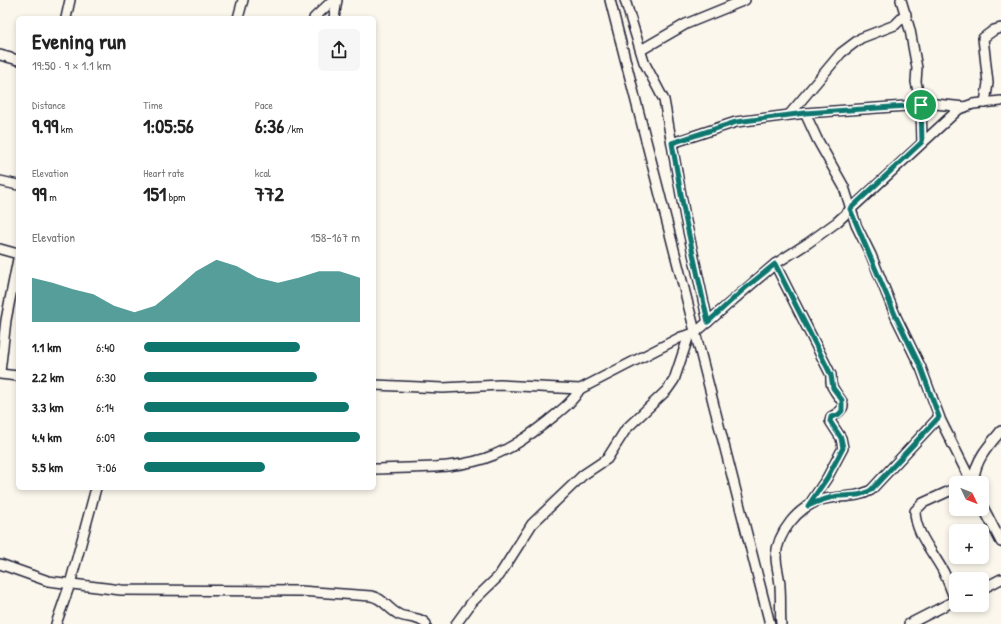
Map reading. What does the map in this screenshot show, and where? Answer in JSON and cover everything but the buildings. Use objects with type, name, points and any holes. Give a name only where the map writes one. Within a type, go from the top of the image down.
[{"type":"street","points":[[66,16],[70,0]]},
{"type":"street","points":[[239,16],[242,3],[252,0]]},
{"type":"street","points":[[316,16],[333,0]]},
{"type":"street","points":[[334,16],[337,0]]},
{"type":"street","points":[[610,0],[692,334],[770,624]]},
{"type":"street","points":[[625,0],[648,73],[664,100],[685,217],[708,322]]},
{"type":"street","points":[[641,50],[686,24],[726,4],[745,0]]},
{"type":"street","points":[[901,0],[906,14],[917,68],[916,82],[921,105],[922,142]]},
{"type":"street","points":[[789,115],[841,53],[861,38],[895,25],[906,14]]},
{"type":"street","points":[[985,103],[988,83],[983,38],[994,30],[1001,28]]},
{"type":"street","points":[[0,55],[16,59]]},
{"type":"street","points":[[672,143],[736,122],[789,115],[921,105],[965,107],[1001,101]]},
{"type":"street","points":[[376,469],[468,463],[494,456],[517,444],[570,403],[580,389],[627,364],[692,334],[708,322],[744,289],[775,264],[837,222],[948,118],[965,107]]},
{"type":"street","points":[[805,113],[817,139],[844,187],[856,225],[871,255],[896,317],[921,368],[939,417],[967,476]]},
{"type":"street","points":[[0,182],[16,185]]},
{"type":"street","points":[[837,222],[848,222],[856,225]]},
{"type":"street","points":[[0,249],[16,253]]},
{"type":"street","points":[[775,264],[831,375],[833,388],[840,397],[842,411],[838,415],[831,417],[830,421],[841,438],[843,448],[827,478],[808,506],[782,532],[777,550],[781,624]]},
{"type":"street","points":[[16,269],[6,320],[0,373],[16,376]]},
{"type":"street","points":[[456,624],[472,602],[499,576],[532,524],[583,476],[607,459],[626,429],[660,399],[674,380],[692,334]]},
{"type":"street","points":[[376,385],[443,388],[500,385],[580,389]]},
{"type":"street","points":[[808,506],[820,500],[837,497],[861,496],[871,490],[939,417]]},
{"type":"street","points":[[974,476],[975,468],[983,452],[1001,431]]},
{"type":"street","points":[[56,624],[70,584],[95,490]]},
{"type":"street","points":[[949,491],[923,503],[915,511],[915,520],[921,535],[944,573],[949,584]]},
{"type":"street","points":[[988,516],[1001,542]]},
{"type":"street","points":[[0,564],[48,581],[120,590],[300,591],[371,596],[378,597],[398,614],[423,620],[426,624]]},
{"type":"street","points":[[989,585],[1001,579]]},
{"type":"street","points":[[909,624],[949,604]]},
{"type":"route","points":[[921,105],[922,142],[850,209],[871,255],[896,317],[921,368],[939,417],[871,490],[861,496],[837,497],[820,500],[808,506],[827,478],[843,448],[841,438],[830,421],[831,417],[838,415],[842,411],[842,400],[833,388],[831,383],[831,375],[775,264],[744,289],[708,322],[685,217],[680,181],[672,143],[736,122],[805,113],[921,105]]}]
